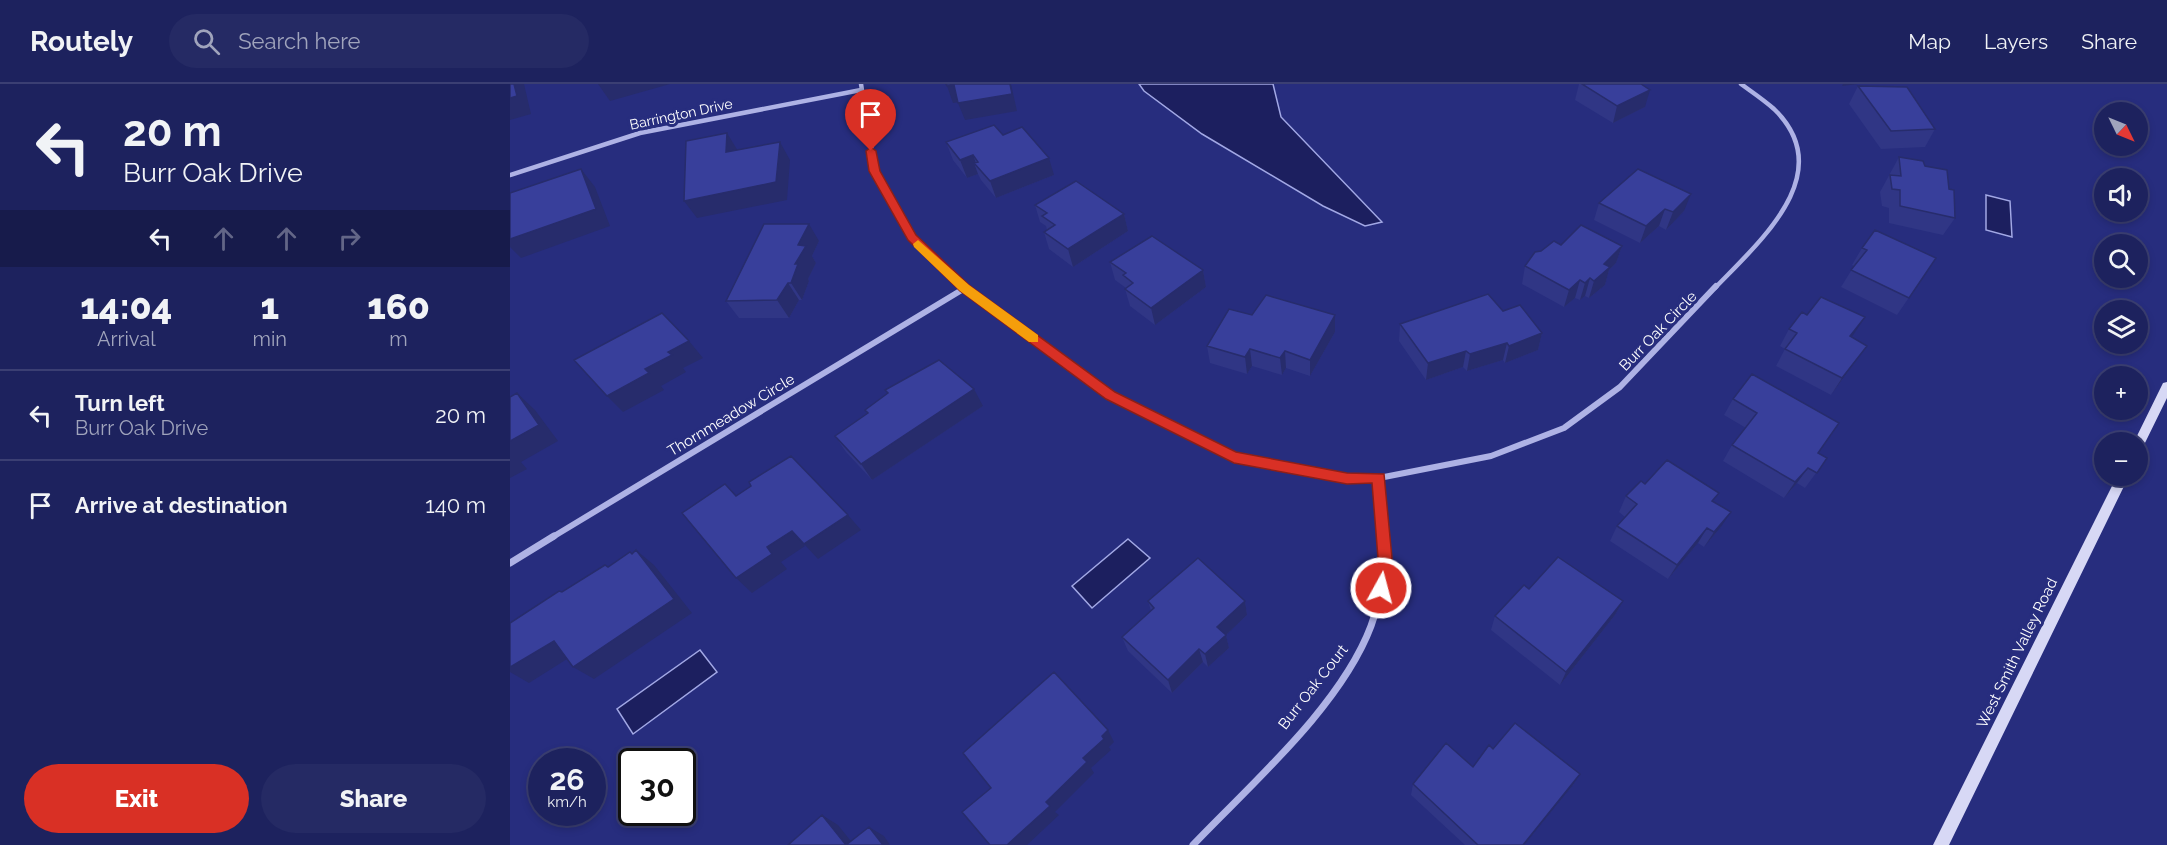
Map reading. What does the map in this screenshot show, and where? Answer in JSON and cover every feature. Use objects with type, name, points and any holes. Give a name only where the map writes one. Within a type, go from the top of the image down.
[{"type":"main road","points":[[2145,432],[2167,386]]},
{"type":"main road","name":"West Smith Valley Road","points":[[1941,845],[2118,486]]},
{"type":"street","name":"Burr Oak Circle","points":[[861,87],[874,171],[912,238],[964,288],[1111,395],[1234,457],[1347,478],[1379,478],[1491,456],[1564,428],[1620,387],[1714,291],[1780,216],[1793,194],[1799,177],[1796,141],[1786,124],[1775,111],[1741,84]]},
{"type":"street","name":"Barrington Drive","points":[[510,175],[640,133],[861,87]]},
{"type":"street","name":"Thornmeadow Circle","points":[[510,563],[964,288]]},
{"type":"street","name":"Burr Oak Court","points":[[1193,845],[1303,726],[1343,675],[1362,646],[1381,588],[1385,558],[1379,478]]},
{"type":"shaded area","points":[[1139,84],[1273,84],[1281,117],[1382,222],[1365,226],[1323,206],[1202,134],[1144,91]]},
{"type":"shaded area","points":[[1986,195],[2010,201],[2012,237],[1986,230]]},
{"type":"shaded area","points":[[1128,539],[1150,558],[1092,608],[1072,586]]},
{"type":"shaded area","points":[[700,650],[717,672],[633,734],[617,709]]},
{"type":"building","points":[[510,84],[514,84],[517,96],[510,98]]},
{"type":"building","points":[[946,84],[1010,84],[1012,94],[958,103],[954,85],[947,86]]},
{"type":"building","points":[[1582,84],[1641,84],[1650,90],[1617,106]]},
{"type":"building","points":[[1858,86],[1907,87],[1935,129],[1891,131]]},
{"type":"building","points":[[994,125],[1003,135],[1022,127],[1049,158],[990,181],[974,163],[978,162],[973,155],[960,160],[946,142]]},
{"type":"building","points":[[727,133],[726,152],[780,142],[776,182],[684,201],[686,141]]},
{"type":"building","points":[[1899,157],[1923,161],[1925,166],[1947,170],[1949,189],[1954,190],[1955,218],[1900,206],[1900,190],[1892,189],[1890,175],[1901,176]]},
{"type":"building","points":[[581,169],[596,209],[510,239],[510,193]]},
{"type":"building","points":[[1638,169],[1691,194],[1673,212],[1665,209],[1646,226],[1599,203]]},
{"type":"building","points":[[1076,181],[1124,214],[1068,249],[1044,232],[1055,225],[1042,216],[1047,213],[1035,205]]},
{"type":"building","points":[[764,224],[809,224],[798,245],[806,246],[795,264],[798,264],[791,283],[788,283],[777,300],[726,301]]},
{"type":"building","points":[[1581,225],[1622,246],[1604,264],[1610,267],[1594,281],[1590,278],[1585,283],[1580,280],[1569,290],[1525,266],[1535,252],[1541,251],[1554,241],[1561,245]]},
{"type":"building","points":[[1875,230],[1936,258],[1909,298],[1851,270],[1867,250],[1862,248]]},
{"type":"building","points":[[1152,236],[1203,270],[1151,308],[1125,289],[1133,283],[1123,275],[1126,273],[1110,262]]},
{"type":"building","points":[[1488,294],[1503,311],[1520,305],[1542,333],[1509,346],[1507,343],[1470,354],[1466,351],[1428,363],[1400,324]]},
{"type":"building","points":[[1266,295],[1335,315],[1310,360],[1285,351],[1280,358],[1250,349],[1245,357],[1207,346],[1229,309],[1252,315]]},
{"type":"building","points":[[1821,297],[1865,317],[1850,336],[1867,346],[1842,378],[1785,349],[1797,333],[1789,329],[1802,312],[1807,315]]},
{"type":"building","points":[[662,313],[689,341],[668,352],[672,355],[645,369],[649,373],[607,396],[574,360]]},
{"type":"building","points":[[939,360],[974,389],[861,464],[835,436],[868,413],[865,410],[888,393],[885,390]]},
{"type":"building","points":[[1752,374],[1839,423],[1818,453],[1827,458],[1817,473],[1808,468],[1795,482],[1732,445],[1757,413],[1733,399]]},
{"type":"building","points":[[517,393],[539,425],[510,441],[510,397]]},
{"type":"building","points":[[791,456],[848,515],[804,544],[792,531],[767,547],[772,554],[736,578],[682,513],[725,484],[736,496],[751,486],[749,482]]},
{"type":"building","points":[[1667,460],[1719,493],[1712,501],[1731,512],[1714,532],[1707,528],[1677,565],[1617,526],[1637,504],[1626,496],[1641,481],[1645,484]]},
{"type":"building","points":[[636,550],[674,599],[573,667],[554,641],[510,667],[510,623],[559,591],[562,592],[605,565],[608,567]]},
{"type":"building","points":[[1558,557],[1623,601],[1566,672],[1495,616],[1524,585],[1529,589]]},
{"type":"building","points":[[1198,558],[1245,601],[1217,627],[1226,635],[1205,654],[1199,649],[1168,680],[1122,637],[1154,608],[1148,601]]},
{"type":"building","points":[[1054,672],[1108,730],[1102,736],[1104,739],[1083,758],[1087,762],[1046,802],[1050,806],[1007,845],[990,845],[962,812],[991,788],[963,753]]},
{"type":"building","points":[[1515,723],[1580,774],[1523,845],[1478,845],[1413,784],[1446,743],[1473,767],[1489,745],[1493,749]]},
{"type":"building","points":[[822,815],[846,845],[788,845]]},
{"type":"building","points":[[869,827],[883,845],[846,845]]},
{"type":"slow traffic","points":[[918,244],[964,288],[1034,338]]},
{"type":"route","points":[[871,151],[874,171],[912,238],[964,288],[1111,395],[1234,457],[1347,478],[1379,478],[1385,558],[1381,588]]}]
